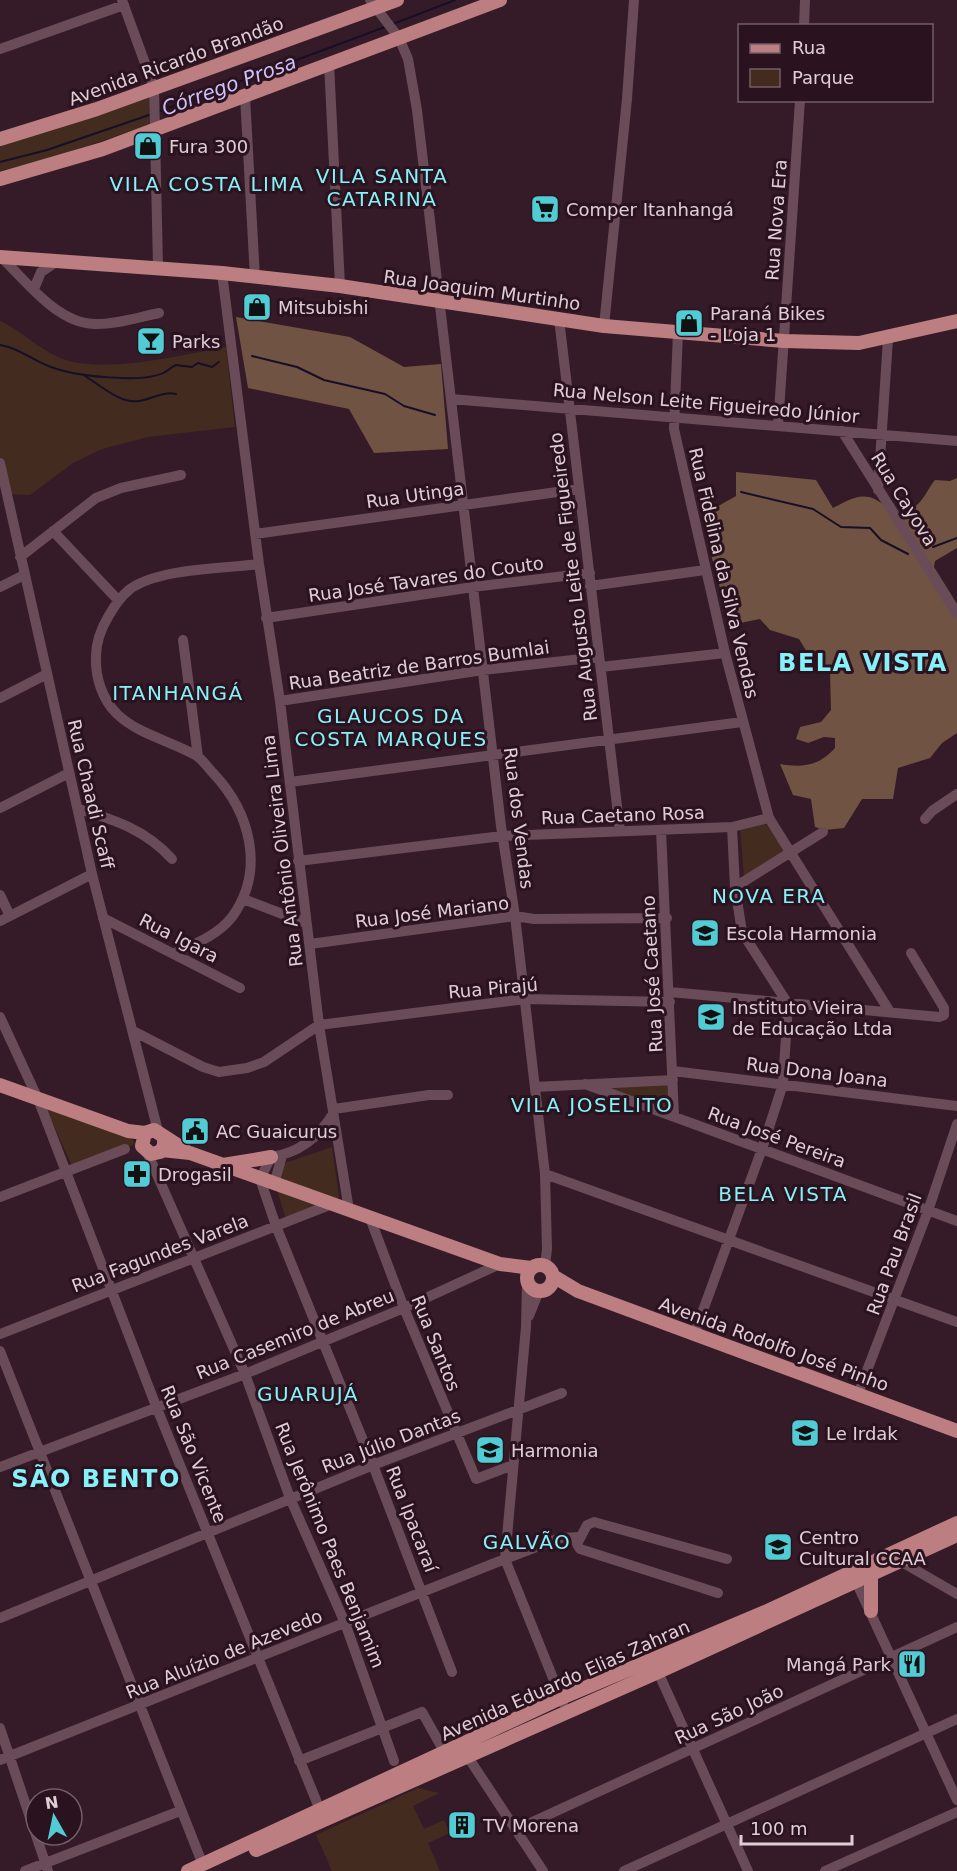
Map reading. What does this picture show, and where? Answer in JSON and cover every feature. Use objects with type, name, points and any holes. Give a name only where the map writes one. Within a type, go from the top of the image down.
[{"type":"main road","name":"Avenida Ricardo Brandão","points":[[0,139],[154,91],[397,0]]},
{"type":"main road","points":[[0,179],[103,149],[155,120],[245,96],[396,35],[500,0]]},
{"type":"main road","name":"Rua Joaquim Murtinho","points":[[0,257],[222,273],[340,286],[604,326],[784,341],[838,344],[888,339],[957,321]]},
{"type":"main road","points":[[0,1085],[128,1131],[154,1143],[190,1153],[502,1265]]},
{"type":"main road","points":[[222,1165],[277,1157]]},
{"type":"main road","name":"Avenida Rodolfo José Pinho","points":[[502,1265],[957,1431]]},
{"type":"main road","name":"Avenida Eduardo Elias Zahran","points":[[564,1705],[658,1672],[854,1577],[957,1523]]},
{"type":"main road","name":"Avenida Eduardo Elias Zahran","points":[[322,1815],[432,1770],[464,1751],[765,1612],[854,1577],[871,1575],[957,1535]]},
{"type":"main road","points":[[871,1575],[871,1611]]},
{"type":"main road","name":"Avenida Eduardo Elias Zahran","points":[[188,1871],[206,1868],[322,1815],[445,1753],[464,1751]]},
{"type":"main road","points":[[432,1770],[445,1753]]},
{"type":"street","points":[[604,326],[627,99],[634,0]]},
{"type":"street","points":[[804,24],[805,0]]},
{"type":"street","points":[[0,49],[123,3],[154,91],[158,267]]},
{"type":"street","name":"Rua dos Vendas","points":[[374,7],[396,35],[412,70],[495,755],[502,836],[515,916],[545,1174],[547,1249],[538,1279]]},
{"type":"street","points":[[329,63],[340,286]]},
{"type":"street","points":[[245,96],[255,278]]},
{"type":"street","name":"Rua Nova Era","points":[[784,341],[800,102]]},
{"type":"street","points":[[0,257],[59,311],[83,323],[96,325],[159,313]]},
{"type":"street","points":[[34,290],[41,272],[56,262]]},
{"type":"street","name":"Rua Antônio Oliveira Lima","points":[[222,273],[266,618],[280,701],[319,1025],[349,1210]]},
{"type":"street","name":"Rua Augusto Leite de Figueiredo","points":[[559,319],[620,831]]},
{"type":"street","name":"Rua Fidelina da Silva Vendas","points":[[678,332],[673,417],[705,570],[768,818],[890,1012]]},
{"type":"street","points":[[878,490],[888,339]]},
{"type":"street","points":[[778,426],[784,341]]},
{"type":"street","name":"Rua Nelson Leite Figueiredo Júnior","points":[[451,399],[957,441]]},
{"type":"street","name":"Rua Cayova","points":[[842,431],[957,614]]},
{"type":"street","name":"Rua Chaadi Scaff","points":[[0,463],[3,495],[20,557],[92,873],[133,1031],[154,1143]]},
{"type":"street","points":[[20,557],[96,498],[121,488],[181,475]]},
{"type":"street","name":"Rua Utinga","points":[[255,534],[579,489]]},
{"type":"street","points":[[53,531],[118,600]]},
{"type":"street","points":[[175,953],[219,930],[231,918],[243,898],[249,882],[251,859],[243,814],[224,784],[198,757],[147,733],[120,716],[108,704],[100,685],[96,664],[96,644],[118,600],[131,589],[158,578],[259,564]]},
{"type":"street","points":[[590,586],[705,570]]},
{"type":"street","name":"Rua José Tavares do Couto","points":[[266,618],[473,586],[590,573]]},
{"type":"street","points":[[0,587],[24,574]]},
{"type":"street","points":[[183,640],[198,757]]},
{"type":"street","name":"Rua Beatriz de Barros Bumlai","points":[[280,701],[483,670],[725,653]]},
{"type":"street","points":[[0,698],[47,674]]},
{"type":"street","points":[[290,782],[742,722]]},
{"type":"street","points":[[0,808],[69,773]]},
{"type":"street","points":[[924,819],[957,794]]},
{"type":"street","points":[[79,809],[117,820],[146,834],[172,859]]},
{"type":"street","name":"Rua Caetano Rosa","points":[[298,861],[502,836],[732,827],[768,818]]},
{"type":"street","points":[[694,1335],[762,1149],[783,1084],[788,1004],[742,932],[735,887],[732,827]]},
{"type":"street","name":"Rua José Caetano","points":[[661,830],[667,918],[674,1116]]},
{"type":"street","points":[[735,887],[823,832]]},
{"type":"street","points":[[0,895],[5,918],[92,873]]},
{"type":"street","points":[[243,898],[306,922]]},
{"type":"street","name":"Rua José Mariano","points":[[310,944],[515,916],[534,919],[667,918]]},
{"type":"street","name":"Rua Igara","points":[[103,918],[240,988]]},
{"type":"street","name":"Rua Pirajú","points":[[319,1025],[525,999],[670,997],[939,1017],[945,1012],[911,953]]},
{"type":"street","name":"Rua São Vicente","points":[[0,1017],[38,1099],[64,1172],[156,1406],[322,1815]]},
{"type":"street","points":[[133,1031],[203,1067],[219,1072],[247,1068],[264,1062],[319,1025]]},
{"type":"street","name":"Rua Dona Joana","points":[[535,1087],[673,1075],[783,1084],[957,1106]]},
{"type":"street","name":"Rua José Pereira","points":[[585,1084],[957,1221]]},
{"type":"street","points":[[315,1140],[334,1111],[429,1095],[448,1095]]},
{"type":"street","name":"Rua Pau Brasil","points":[[858,1394],[928,1211],[957,1124]]},
{"type":"street","points":[[260,1179],[277,1157],[315,1140],[330,1142],[341,1156]]},
{"type":"street","name":"Rua Jerônimo Paes Benjamim","points":[[154,1143],[160,1178],[245,1374],[290,1498],[345,1623],[394,1761]]},
{"type":"street","points":[[0,1197],[125,1149]]},
{"type":"street","points":[[274,1184],[277,1157]]},
{"type":"street","points":[[545,1174],[957,1322]]},
{"type":"street","name":"Rua Ipacaraí","points":[[260,1179],[276,1226],[373,1465],[452,1672]]},
{"type":"street","name":"Rua Fagundes Varela","points":[[0,1334],[332,1204]]},
{"type":"street","name":"Rua Santos","points":[[370,1218],[404,1308],[476,1479],[513,1465]]},
{"type":"street","name":"Rua Casemiro de Abreu","points":[[0,1467],[245,1374],[502,1265]]},
{"type":"street","points":[[526,1327],[538,1279]]},
{"type":"street","points":[[538,1279],[526,1327],[505,1559],[564,1705]]},
{"type":"street","points":[[0,1351],[180,1811],[206,1868]]},
{"type":"street","name":"Rua Júlio Dantas","points":[[0,1618],[290,1498],[562,1393]]},
{"type":"street","points":[[718,1593],[580,1549],[577,1544],[586,1524],[594,1522],[727,1559]]},
{"type":"street","name":"Rua Aluízio de Azevedo","points":[[0,1760],[6,1751],[140,1705],[505,1559],[560,1538],[581,1537]]},
{"type":"street","points":[[900,1561],[957,1594]]},
{"type":"street","points":[[854,1577],[893,1657],[957,1800]]},
{"type":"street","name":"Rua São João","points":[[515,1830],[957,1627]]},
{"type":"street","points":[[658,1672],[748,1871]]},
{"type":"street","points":[[299,1761],[422,1712],[445,1753]]},
{"type":"street","points":[[624,1871],[957,1719]]},
{"type":"street","points":[[0,1728],[47,1867]]},
{"type":"street","points":[[464,1751],[543,1871]]},
{"type":"street","points":[[25,1871],[47,1867],[180,1811]]},
{"type":"street","points":[[825,1871],[957,1812]]},
{"type":"green space","points":[[149,95],[149,125],[51,158],[0,171],[0,144]]},
{"type":"green space","points":[[0,321],[58,357],[96,365],[164,359],[226,347],[235,427],[148,437],[102,449],[73,463],[30,495],[7,494],[0,463]]},
{"type":"green space","points":[[766,824],[785,851],[744,877],[740,828]]},
{"type":"green space","points":[[672,1083],[671,1110],[597,1086]]},
{"type":"green space","points":[[45,1106],[127,1133],[136,1144],[72,1166]]},
{"type":"green space","points":[[332,1147],[339,1197],[326,1205],[286,1220],[276,1186],[279,1165]]},
{"type":"green space","points":[[418,1788],[439,1793],[413,1806],[424,1829],[444,1820],[450,1833],[428,1843],[440,1871],[332,1871],[316,1835]]},
{"type":"shaded area","points":[[236,317],[350,337],[404,367],[441,364],[448,449],[374,453],[349,409],[248,388]]},
{"type":"shaded area","points":[[736,472],[816,480],[833,508],[864,496],[876,500],[897,513],[910,510],[919,503],[935,480],[950,481],[957,478],[957,548],[935,561],[934,567],[957,604],[957,733],[942,743],[930,758],[898,768],[893,799],[862,799],[844,828],[825,830],[815,827],[811,799],[793,795],[780,764],[796,766],[810,764],[823,759],[835,748],[835,738],[824,737],[808,743],[796,739],[800,727],[821,722],[831,710],[830,673],[810,657],[799,639],[770,630],[760,619],[730,625],[709,547],[704,514],[736,496]]},
{"type":"waterway","name":"Córrego Prosa","points":[[393,24],[455,0]]},
{"type":"waterway","name":"Córrego Prosa","points":[[157,112],[385,27]]},
{"type":"waterway","name":"Córrego Prosa","points":[[0,162],[47,150],[152,114]]},
{"type":"waterway","points":[[0,345],[14,349],[44,364],[92,376],[142,378],[155,376],[176,365],[192,367],[198,363],[212,367],[219,362]]},
{"type":"waterway","points":[[252,356],[297,367],[324,380],[385,394],[404,406],[435,415]]},
{"type":"waterway","points":[[85,376],[125,400],[139,401],[176,394]]},
{"type":"waterway","points":[[741,492],[813,509],[841,527],[870,528],[881,540],[908,554]]},
{"type":"waterway","points":[[933,547],[957,538]]},
{"type":"place","name":"Fura 300","points":[[148,146]]},
{"type":"place","name":"Comper Itanhangá","points":[[545,209]]},
{"type":"place","name":"Mitsubishi","points":[[257,307]]},
{"type":"place","name":"Paraná Bikes - Loja 1","points":[[689,323]]},
{"type":"place","name":"Parks","points":[[151,341]]},
{"type":"place","name":"Escola Harmonia","points":[[705,933]]},
{"type":"place","name":"Instituto Vieira de Educação Ltda","points":[[711,1017]]},
{"type":"place","name":"AC Guaicurus","points":[[195,1131]]},
{"type":"place","name":"Drogasil","points":[[137,1174]]},
{"type":"place","name":"Le Irdak","points":[[805,1433]]},
{"type":"place","name":"Harmonia","points":[[490,1450]]},
{"type":"place","name":"Centro Cultural CCAA","points":[[778,1547]]},
{"type":"place","name":"Mangá Park","points":[[912,1664]]},
{"type":"place","name":"TV Morena","points":[[462,1825]]},
{"type":"district","name":"VILA COSTA LIMA","points":[[207,184]]},
{"type":"district","name":"VILA SANTA CATARINA","points":[[382,188]]},
{"type":"district","name":"BELA VISTA","points":[[863,663]]},
{"type":"district","name":"ITANHANGÁ","points":[[178,693]]},
{"type":"district","name":"GLAUCOS DA COSTA MARQUES","points":[[391,728]]},
{"type":"district","name":"NOVA ERA","points":[[769,896]]},
{"type":"district","name":"VILA JOSELITO","points":[[592,1105]]},
{"type":"district","name":"BELA VISTA","points":[[783,1194]]},
{"type":"district","name":"GUARUJÁ","points":[[308,1394]]},
{"type":"district","name":"SÃO BENTO","points":[[96,1479]]},
{"type":"district","name":"GALVÃO","points":[[527,1542]]}]
